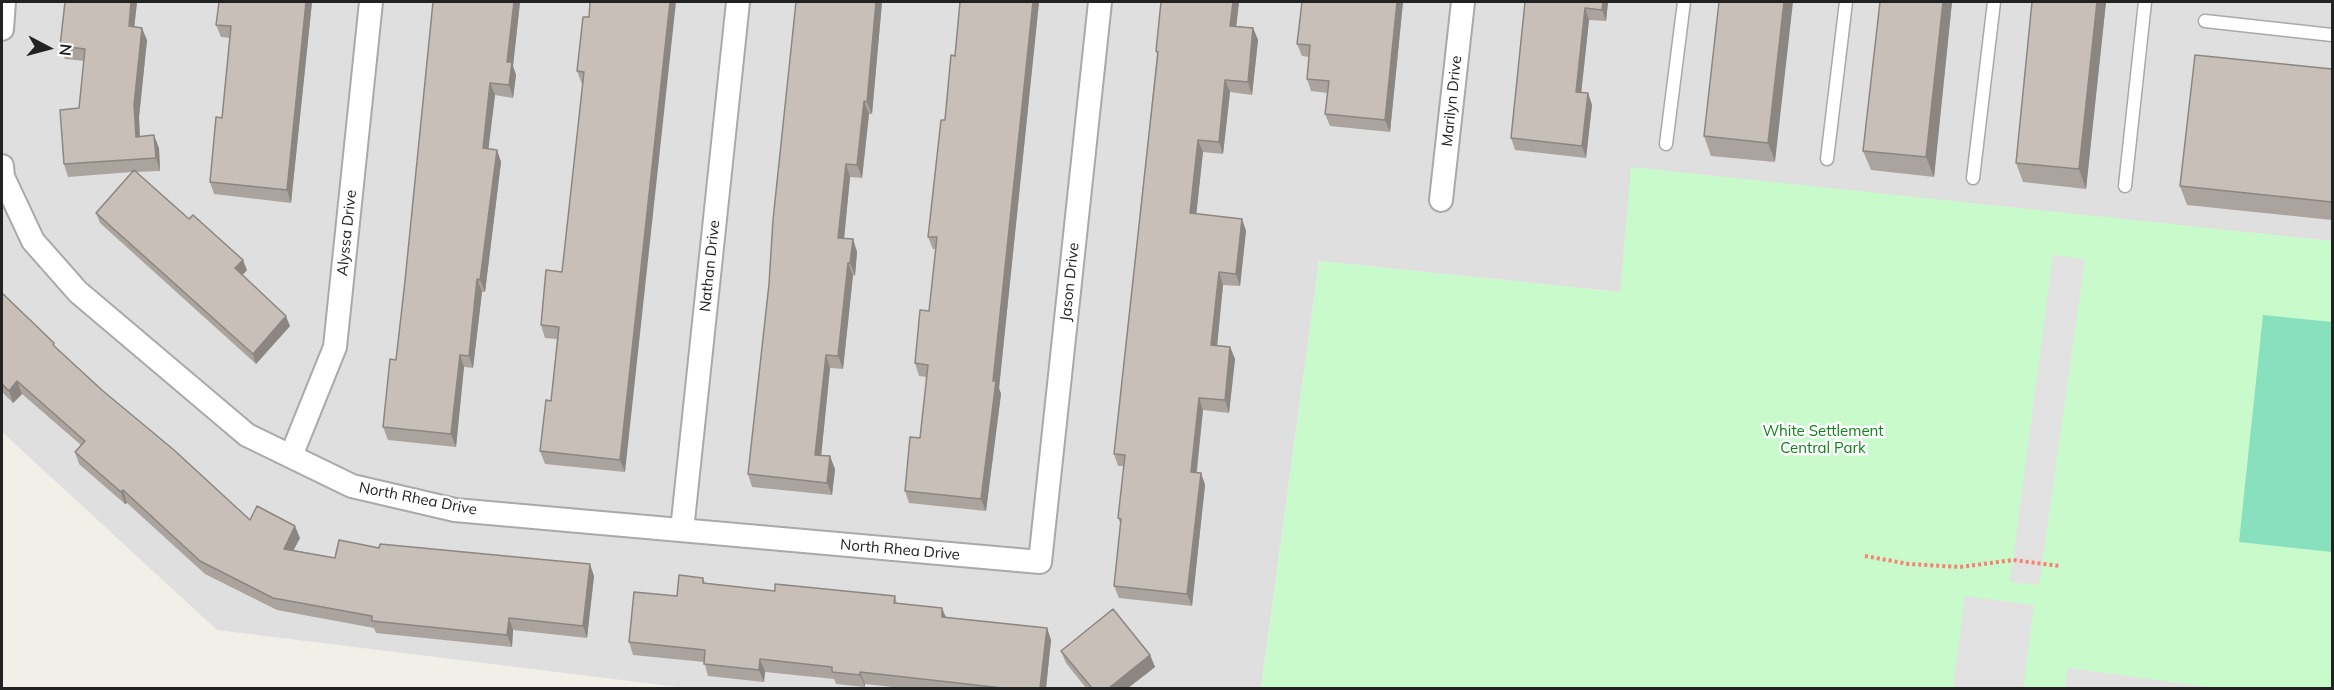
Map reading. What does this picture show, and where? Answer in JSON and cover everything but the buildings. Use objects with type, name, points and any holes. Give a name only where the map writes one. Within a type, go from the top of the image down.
[{"type":"street","points":[[2,29],[4,2]]},
{"type":"street","name":"Alyssa Drive","points":[[291,456],[335,347],[371,2]]},
{"type":"street","name":"Nathan Drive","points":[[682,530],[738,2]]},
{"type":"street","name":"Jason Drive","points":[[1040,562],[1100,2]]},
{"type":"street","name":"Marilyn Drive","points":[[1440,200],[1463,2]]},
{"type":"street","name":"North Rhea Drive","points":[[2,166],[3,177],[33,241],[78,292],[247,435],[352,486],[455,510],[1040,562]]},
{"type":"lane","points":[[1666,144],[1684,2]]},
{"type":"lane","points":[[1827,159],[1846,2]]},
{"type":"lane","points":[[1973,178],[1994,2]]},
{"type":"lane","points":[[2125,186],[2145,2]]},
{"type":"lane","points":[[2205,21],[2332,34]]},
{"type":"path","points":[[1865,556],[1909,564],[1960,567],[2013,560],[2060,566]]},
{"type":"shaded area","points":[[2,2],[2332,2],[2332,241],[2130,221],[1620,292],[1319,261],[1261,688],[686,688],[217,630],[2,432]]},
{"type":"shaded area","points":[[2053,255],[2085,259],[2039,585],[2010,582]]},
{"type":"shaded area","points":[[1965,596],[2034,605],[2023,688],[1953,688]]},
{"type":"shaded area","points":[[2068,668],[2217,688],[2065,688]]},
{"type":"green space","name":"White Settlement Central Park","points":[[1631,167],[2332,241],[2332,688],[1261,688],[1319,261],[1620,292]]},
{"type":"green space","points":[[2263,315],[2332,322],[2332,552],[2239,542]]}]
